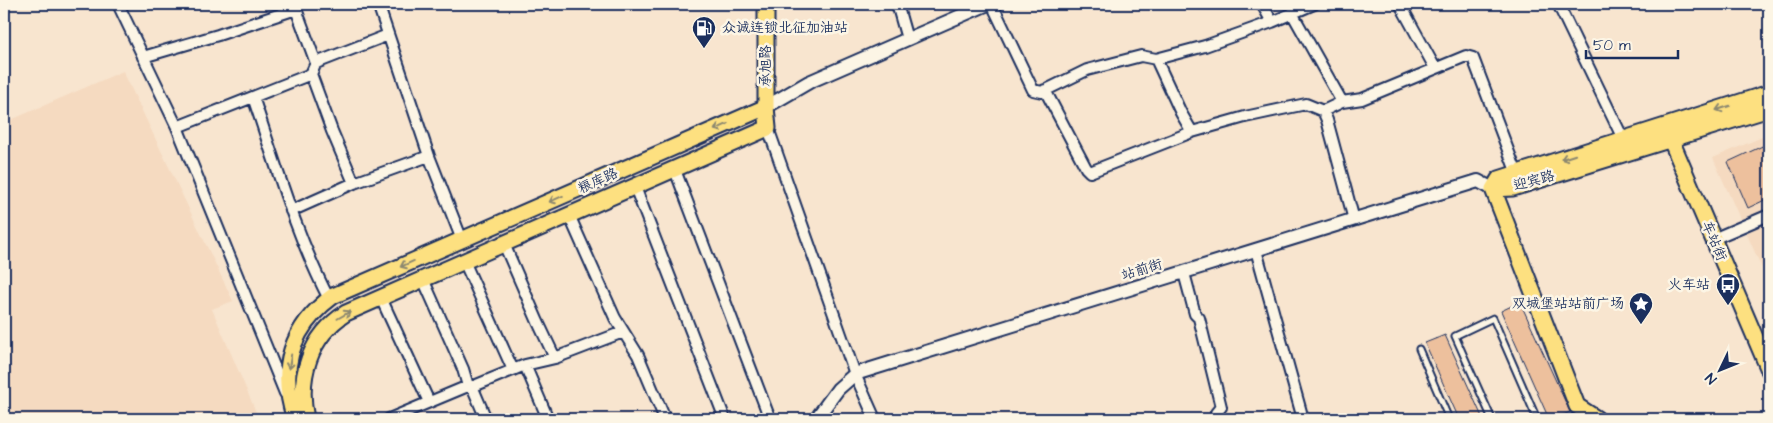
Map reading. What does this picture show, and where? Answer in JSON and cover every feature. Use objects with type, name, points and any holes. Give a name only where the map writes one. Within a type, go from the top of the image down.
[{"type":"main road","name":"承旭路","points":[[766,4],[766,107],[768,128]]},
{"type":"main road","name":"迎宾路","points":[[1493,189],[1513,188],[1520,180],[1627,146],[1769,92]]},
{"type":"main road","name":"粮库路","points":[[293,414],[287,383],[290,358],[296,337],[307,320],[329,299],[766,107]]},
{"type":"main road","name":"迎宾路","points":[[1627,146],[1671,140],[1769,109]]},
{"type":"main road","name":"粮库路","points":[[306,419],[303,408],[303,390],[306,369],[316,342],[334,321],[346,313],[768,128]]},
{"type":"main road","name":"车站街","points":[[1671,140],[1767,361]]},
{"type":"main road","points":[[1493,189],[1577,406],[1592,416]]},
{"type":"street","points":[[118,4],[177,126],[293,414]]},
{"type":"street","points":[[378,4],[429,156],[462,240]]},
{"type":"street","points":[[897,4],[907,39]]},
{"type":"street","points":[[990,4],[1033,90],[1042,92],[1087,70],[1141,56],[1156,59],[1205,46],[1272,22],[1308,5]]},
{"type":"street","name":"粮库路","points":[[766,107],[809,82],[990,4]]},
{"type":"street","points":[[1262,4],[1272,22]]},
{"type":"street","points":[[1400,4],[1435,68]]},
{"type":"street","points":[[1558,4],[1627,146]]},
{"type":"street","points":[[143,57],[296,9],[316,63],[312,74],[332,132],[354,183]]},
{"type":"street","points":[[1292,14],[1342,102]]},
{"type":"street","points":[[316,63],[388,35]]},
{"type":"street","points":[[1323,111],[1342,102],[1362,98],[1466,56],[1473,58],[1520,180]]},
{"type":"street","points":[[1156,59],[1192,132]]},
{"type":"street","points":[[177,126],[312,74]]},
{"type":"street","points":[[1045,90],[1086,168],[1090,172],[1192,132],[1245,117],[1306,104],[1323,111],[1354,220]]},
{"type":"street","points":[[253,97],[292,211],[319,281],[329,299]]},
{"type":"street","points":[[768,128],[855,374],[875,419]]},
{"type":"street","points":[[292,211],[354,183],[429,156]]},
{"type":"street","points":[[675,170],[770,419]]},
{"type":"street","name":"站前街","points":[[816,419],[838,388],[855,374],[1478,181],[1493,189]]},
{"type":"street","points":[[635,187],[725,419]]},
{"type":"street","points":[[569,215],[605,297],[623,332],[638,355],[665,419]]},
{"type":"street","points":[[1713,239],[1769,215]]},
{"type":"street","points":[[504,244],[555,358]]},
{"type":"street","points":[[1256,250],[1303,419]]},
{"type":"street","points":[[464,261],[513,370]]},
{"type":"street","points":[[1184,272],[1196,314],[1199,318],[1220,406],[1216,413],[1216,419]]},
{"type":"street","points":[[422,280],[486,419]]},
{"type":"street","points":[[381,298],[430,402]]},
{"type":"street","points":[[389,419],[409,415],[430,402],[525,364],[555,358],[623,332]]},
{"type":"street","points":[[525,364],[548,419]]},
{"type":"lane","points":[[1492,419],[1455,336],[1493,318],[1537,419]]},
{"type":"lane","points":[[1419,349],[1450,419]]},
{"type":"lane","points":[[1572,419],[1592,416]]},
{"type":"shaded area","points":[[123,71],[233,301],[212,309],[259,419],[4,419],[4,123]]},
{"type":"shaded area","points":[[1769,134],[1769,284],[1713,158]]},
{"type":"building","points":[[1769,143],[1769,198],[1748,208],[1728,162]]},
{"type":"building","points":[[1520,302],[1570,412],[1554,419],[1549,419],[1501,311]]},
{"type":"building","points":[[1445,335],[1483,419],[1459,419],[1425,343]]},
{"type":"place","name":"众诚连锁北征加油站","points":[[704,49]]},
{"type":"place","name":"火车站","points":[[1728,306]]},
{"type":"place","name":"双城堡站站前广场","points":[[1641,325]]}]
